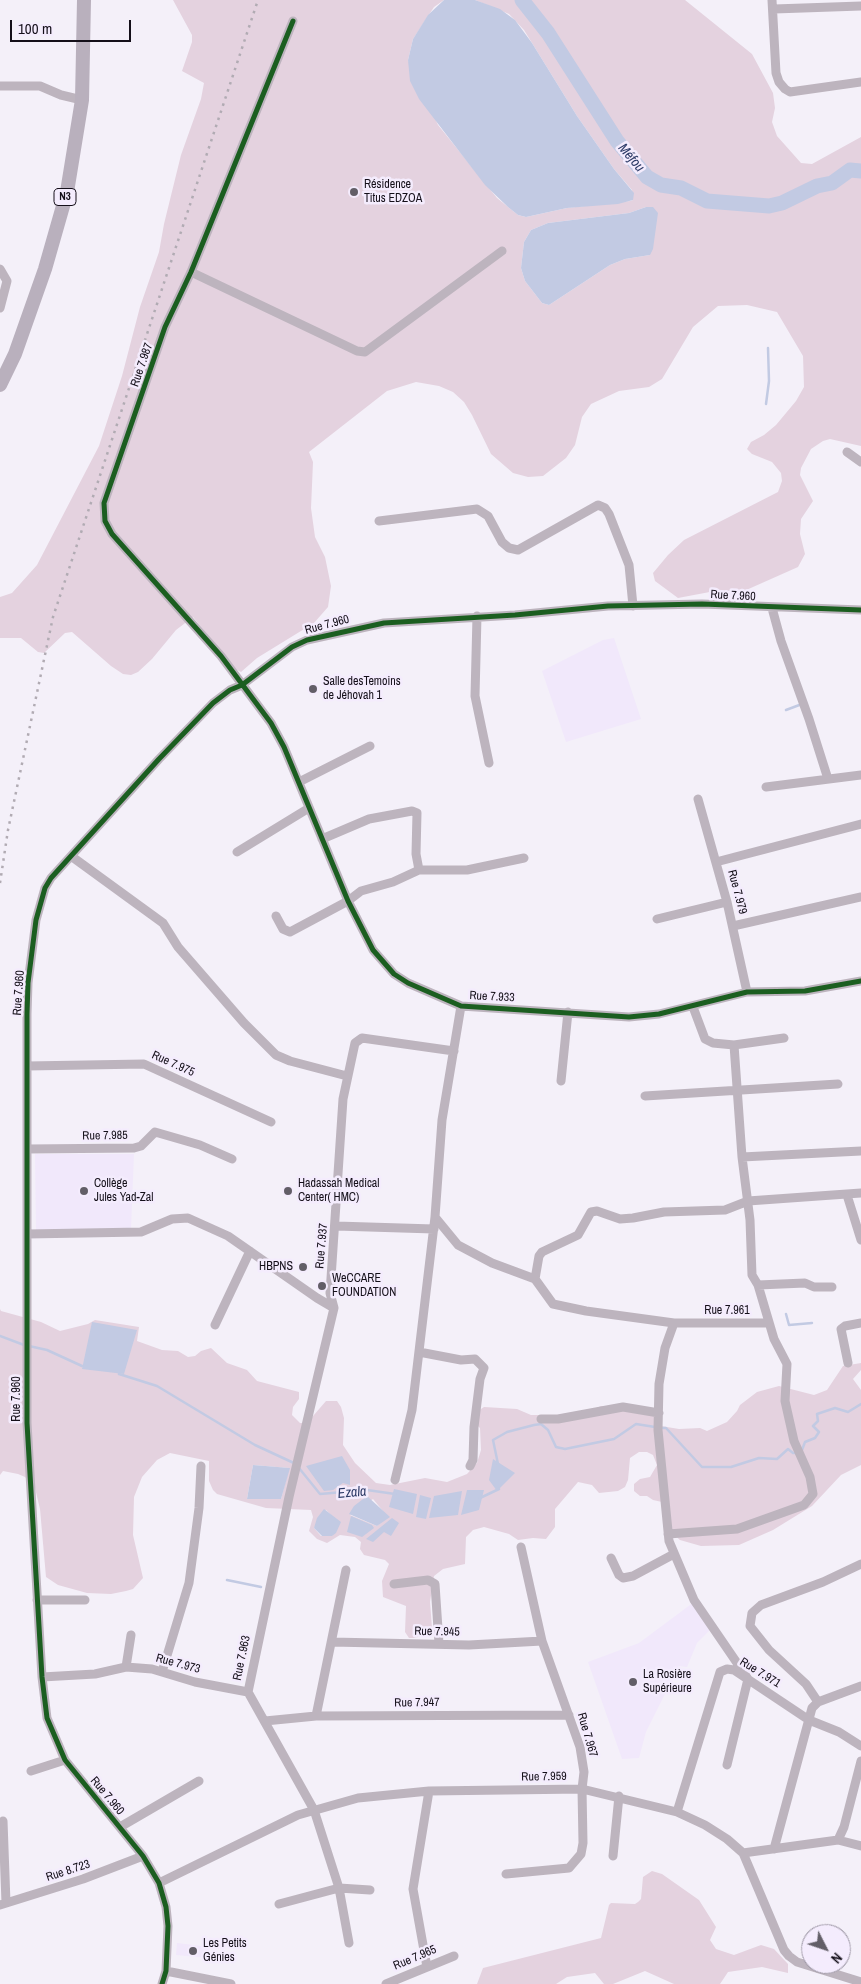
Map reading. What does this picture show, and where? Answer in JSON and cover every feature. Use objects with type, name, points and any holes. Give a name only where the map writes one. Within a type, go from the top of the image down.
[{"type":"highway","name":"N3","points":[[0,385],[14,354],[46,268],[67,192],[82,100],[84,0]]},
{"type":"street","points":[[861,6],[773,5],[776,73],[779,82],[785,89],[790,92],[861,82]]},
{"type":"street","name":"Rue 7.987","points":[[242,685],[222,656],[112,534],[105,521],[104,503],[166,327],[191,272],[294,20]]},
{"type":"street","points":[[0,86],[46,87],[61,95],[82,100]]},
{"type":"street","points":[[191,272],[357,351],[365,352],[502,251]]},
{"type":"street","points":[[0,269],[7,281],[0,308]]},
{"type":"street","points":[[848,452],[861,462]]},
{"type":"street","points":[[379,521],[477,509],[488,516],[502,542],[509,548],[518,550],[598,505],[605,508],[609,514],[629,566],[633,606]]},
{"type":"street","name":"Rue 7.960","points":[[162,1984],[166,1971],[168,1926],[166,1907],[159,1883],[143,1856],[65,1760],[47,1718],[42,1677],[27,1423],[27,1066],[28,983],[39,902],[51,878],[159,759],[213,703],[230,690],[242,685],[280,654],[307,640],[384,623],[633,606],[702,604],[861,610]]},
{"type":"street","points":[[772,608],[781,641],[828,779]]},
{"type":"street","points":[[477,616],[475,702],[489,762]]},
{"type":"street","name":"Rue 7.933","points":[[242,685],[271,723],[299,782],[348,901],[373,950],[394,974],[421,990],[461,1006],[637,1016],[659,1014],[693,1007],[747,992],[805,991],[861,980]]},
{"type":"street","points":[[299,782],[370,746]]},
{"type":"street","points":[[766,787],[861,775]]},
{"type":"street","name":"Rue 7.979","points":[[698,799],[727,902],[747,992]]},
{"type":"street","points":[[236,852],[309,808]]},
{"type":"street","points":[[322,839],[370,819],[412,811],[417,813],[416,854],[419,870]]},
{"type":"street","points":[[716,862],[861,824]]},
{"type":"street","points":[[71,856],[163,923],[178,948],[244,1023],[276,1055],[290,1061],[347,1076]]},
{"type":"street","points":[[276,916],[283,929],[290,932],[348,901],[366,889],[394,882],[419,870],[467,870],[524,858]]},
{"type":"street","points":[[733,926],[861,897]]},
{"type":"street","points":[[657,919],[727,902]]},
{"type":"street","points":[[394,1480],[412,1410],[434,1229],[442,1120],[461,1006]]},
{"type":"street","points":[[693,1007],[704,1039],[713,1043],[734,1045],[784,1038]]},
{"type":"street","points":[[561,1081],[568,1012]]},
{"type":"street","name":"Rue 7.937","points":[[334,1308],[330,1293],[336,1226],[343,1099],[355,1043],[362,1038],[454,1051]]},
{"type":"street","name":"Rue 7.961","points":[[535,1279],[553,1304],[586,1311],[674,1323],[768,1323],[758,1286],[752,1275],[748,1201],[742,1157],[734,1045]]},
{"type":"street","name":"Rue 7.975","points":[[27,1066],[144,1064],[271,1122]]},
{"type":"street","points":[[645,1096],[838,1084]]},
{"type":"street","name":"Rue 7.985","points":[[28,1149],[134,1148],[141,1146],[155,1132],[200,1145],[232,1159]]},
{"type":"street","points":[[742,1157],[861,1151]]},
{"type":"street","points":[[435,1217],[458,1245],[484,1259],[535,1279],[539,1256],[542,1252],[578,1235],[591,1212],[597,1211],[620,1219],[664,1212],[725,1210],[748,1201],[847,1195],[861,1192]]},
{"type":"street","points":[[847,1195],[861,1240]]},
{"type":"street","points":[[27,1234],[141,1232],[172,1219],[188,1218],[228,1236],[334,1308]]},
{"type":"street","points":[[336,1226],[434,1229]]},
{"type":"street","points":[[215,1325],[250,1251]]},
{"type":"street","points":[[758,1286],[805,1283],[814,1287],[832,1287]]},
{"type":"street","name":"Rue 7.963","points":[[334,1308],[289,1497],[248,1692],[314,1810],[339,1888],[349,1943]]},
{"type":"street","points":[[674,1323],[665,1348],[659,1384],[658,1413],[668,1534],[674,1554],[694,1600],[748,1679],[727,1764]]},
{"type":"street","points":[[668,1534],[737,1528],[804,1505],[813,1494],[810,1477],[794,1441],[785,1401],[787,1364],[768,1323]]},
{"type":"street","points":[[848,1363],[841,1330],[845,1326],[861,1323]]},
{"type":"street","points":[[419,1352],[461,1360],[475,1360],[484,1368],[480,1379],[474,1427],[474,1460],[470,1466]]},
{"type":"street","points":[[541,1419],[558,1419],[623,1408],[658,1413]]},
{"type":"street","points":[[162,1672],[189,1583],[199,1508],[201,1466]]},
{"type":"street","name":"Rue 7.967","points":[[506,1874],[562,1870],[576,1863],[581,1854],[583,1843],[582,1789],[584,1772],[582,1756],[542,1641],[521,1548]]},
{"type":"street","points":[[611,1558],[619,1575],[623,1578],[633,1576],[674,1554]]},
{"type":"street","points":[[818,1702],[806,1684],[769,1650],[750,1626],[752,1613],[762,1605],[822,1582],[861,1564]]},
{"type":"street","points":[[316,1716],[346,1570]]},
{"type":"street","points":[[394,1584],[428,1580],[435,1584],[439,1644]]},
{"type":"street","points":[[36,1600],[85,1600]]},
{"type":"street","points":[[126,1667],[131,1635]]},
{"type":"street","name":"Rue 7.945","points":[[332,1642],[439,1644],[542,1641]]},
{"type":"street","name":"Rue 7.973","points":[[42,1677],[96,1674],[126,1667],[162,1672],[195,1682],[248,1692]]},
{"type":"street","name":"Rue 7.971","points":[[677,1812],[720,1672],[727,1669],[734,1670],[809,1720],[838,1732],[861,1746]]},
{"type":"street","points":[[774,1849],[812,1708],[818,1702],[861,1686]]},
{"type":"street","name":"Rue 7.947","points":[[265,1721],[316,1716],[569,1715]]},
{"type":"street","points":[[31,1771],[65,1760]]},
{"type":"street","points":[[838,1840],[844,1827],[861,1760]]},
{"type":"street","points":[[120,1827],[199,1781]]},
{"type":"street","name":"Rue 7.959","points":[[159,1883],[314,1810],[358,1798],[429,1791],[582,1789],[619,1796],[677,1812],[705,1825],[743,1853]]},
{"type":"street","points":[[427,1967],[413,1889],[429,1791]]},
{"type":"street","points":[[612,1856],[619,1796]]},
{"type":"street","points":[[3,1821],[3,1904]]},
{"type":"street","points":[[861,1846],[838,1840],[743,1853],[784,1950],[789,1956],[797,1962],[861,1982]]},
{"type":"street","name":"Rue 8.723","points":[[3,1904],[83,1880],[143,1856]]},
{"type":"street","points":[[279,1904],[339,1888],[370,1890]]},
{"type":"street","name":"Rue 7.965","points":[[386,1984],[454,1956]]},
{"type":"street","points":[[166,1971],[231,1984]]},
{"type":"shaded area","points":[[173,0],[444,0],[434,7],[413,39],[408,60],[438,125],[497,198],[518,215],[526,217],[567,208],[630,201],[633,200],[632,190],[614,169],[577,116],[524,30],[509,14],[475,0],[685,0],[752,54],[773,93],[775,108],[772,122],[777,136],[801,163],[812,164],[861,137],[861,446],[830,439],[823,441],[811,449],[801,468],[800,475],[813,501],[801,519],[800,534],[805,554],[798,567],[744,591],[715,591],[678,598],[655,581],[653,573],[684,540],[778,492],[782,481],[781,473],[772,462],[752,454],[747,449],[751,442],[764,435],[776,425],[796,401],[804,387],[803,356],[777,312],[747,305],[718,306],[693,327],[662,379],[649,387],[619,391],[591,404],[582,417],[575,445],[566,458],[543,476],[528,477],[513,473],[491,454],[472,415],[464,402],[453,392],[439,386],[416,382],[387,391],[309,452],[313,462],[311,508],[315,537],[325,557],[331,586],[328,607],[314,623],[257,658],[241,672],[235,669],[193,617],[176,630],[152,659],[138,672],[131,675],[123,674],[111,666],[72,632],[65,633],[44,653],[38,652],[21,638],[0,638],[0,597],[12,593],[37,565],[99,446],[122,376],[140,307],[159,252],[181,155],[201,99],[204,83],[182,71],[192,42],[192,35]],"holes":[[[646,207],[650,255],[625,259],[610,265],[549,305],[542,303],[525,281],[521,268],[524,242],[531,230],[548,223],[629,213]]]},
{"type":"shaded area","points":[[614,638],[641,719],[566,742],[542,671],[603,640]]},
{"type":"shaded area","name":"Collège Jules Yad-Zal","points":[[35,1154],[134,1154],[131,1229],[36,1230]]},
{"type":"shaded area","points":[[0,1309],[1,1311],[41,1322],[60,1331],[88,1324],[95,1320],[139,1327],[137,1341],[162,1350],[178,1351],[188,1357],[195,1356],[201,1351],[211,1348],[227,1363],[247,1370],[257,1381],[299,1392],[299,1399],[293,1407],[292,1415],[300,1423],[307,1423],[326,1401],[337,1401],[344,1418],[343,1445],[355,1463],[376,1483],[390,1485],[425,1478],[447,1482],[467,1474],[477,1463],[481,1450],[480,1428],[471,1419],[475,1413],[484,1407],[517,1409],[531,1415],[560,1415],[584,1413],[601,1406],[631,1406],[655,1414],[661,1426],[679,1429],[700,1428],[707,1431],[727,1422],[740,1405],[757,1392],[779,1386],[814,1395],[827,1390],[843,1366],[861,1363],[861,1370],[853,1379],[861,1390],[861,1465],[841,1475],[812,1506],[773,1530],[739,1545],[701,1546],[680,1540],[674,1535],[662,1502],[647,1496],[640,1496],[634,1491],[634,1484],[640,1479],[650,1477],[657,1465],[653,1455],[647,1452],[639,1452],[630,1458],[628,1480],[625,1487],[618,1491],[599,1493],[592,1485],[578,1482],[555,1509],[555,1527],[546,1539],[518,1540],[509,1534],[484,1527],[473,1530],[466,1537],[465,1564],[443,1569],[434,1576],[430,1602],[432,1628],[424,1636],[413,1638],[409,1638],[405,1632],[406,1606],[383,1597],[382,1581],[389,1564],[385,1560],[364,1555],[360,1549],[361,1542],[355,1537],[340,1535],[327,1543],[317,1539],[309,1531],[313,1517],[311,1510],[266,1508],[217,1494],[209,1481],[209,1461],[170,1453],[157,1460],[142,1477],[134,1497],[133,1535],[143,1578],[133,1589],[111,1594],[87,1593],[58,1585],[46,1577],[40,1509],[35,1488],[25,1477],[18,1474],[3,1471],[0,1475]],"holes":[[[253,1465],[289,1468],[281,1499],[247,1499]],[[373,1499],[383,1511],[385,1519],[377,1526],[350,1515]],[[326,1510],[336,1520],[332,1536],[321,1536],[314,1528]]]},
{"type":"shaded area","name":"La Rosière Supérieure","points":[[694,1602],[713,1627],[697,1643],[687,1667],[679,1666],[646,1732],[639,1758],[622,1759],[588,1662],[639,1643]]},
{"type":"shaded area","points":[[652,1871],[662,1874],[699,1900],[716,1927],[710,1940],[716,1949],[734,1955],[761,1945],[774,1949],[788,1964],[788,1973],[762,1967],[728,1972],[720,1984],[674,1984],[645,1971],[613,1984],[604,1984],[595,1973],[567,1977],[556,1984],[477,1984],[483,1968],[601,1938],[609,1905],[611,1903],[635,1904],[638,1902],[641,1899],[643,1877]]},
{"type":"shaded area","name":"Les Petits Génies","points":[[177,1943],[209,1947],[208,1958],[176,1955]]},
{"type":"water","points":[[444,0],[475,0],[500,9],[515,20],[532,43],[577,116],[614,169],[634,193],[633,200],[618,204],[567,208],[526,217],[518,215],[485,185],[419,99],[410,81],[408,60],[413,39],[428,15]]},
{"type":"water","points":[[646,207],[653,207],[658,213],[653,249],[650,255],[625,259],[610,265],[549,305],[542,303],[525,281],[521,268],[524,242],[531,230],[548,223],[629,213]]},
{"type":"water","points":[[92,1322],[137,1330],[124,1374],[82,1369]]},
{"type":"water","points":[[342,1456],[350,1470],[350,1485],[343,1483],[333,1490],[324,1491],[306,1466]]},
{"type":"water","points":[[493,1459],[515,1473],[497,1491],[489,1480]]},
{"type":"water","points":[[253,1465],[290,1468],[281,1499],[247,1499]]},
{"type":"water","points":[[394,1489],[417,1494],[413,1514],[389,1507]]},
{"type":"water","points":[[467,1490],[484,1490],[479,1510],[461,1515]]},
{"type":"water","points":[[462,1491],[458,1515],[429,1518],[434,1496]]},
{"type":"water","points":[[420,1495],[431,1498],[426,1519],[416,1517]]},
{"type":"water","points":[[367,1496],[390,1517],[377,1526],[349,1514],[354,1506]]},
{"type":"water","points":[[324,1509],[341,1522],[336,1533],[332,1536],[322,1536],[314,1528],[317,1518]]},
{"type":"water","points":[[351,1516],[372,1525],[374,1528],[362,1537],[347,1532]]},
{"type":"water","points":[[392,1518],[399,1523],[391,1536],[384,1532],[373,1542],[366,1539]]},
{"type":"waterway","name":"Méfou","points":[[522,0],[548,33],[617,141],[647,177],[661,185],[681,188],[707,201],[769,206],[782,203],[817,186],[832,183],[850,170],[861,171]]},
{"type":"waterway","points":[[766,404],[769,381],[768,348]]},
{"type":"waterway","points":[[786,710],[802,704]]},
{"type":"waterway","points":[[786,1314],[789,1325],[812,1323]]},
{"type":"waterway","name":"Ezala","points":[[0,1336],[24,1345]]},
{"type":"waterway","name":"Ezala","points":[[29,1346],[47,1350],[82,1366]]},
{"type":"waterway","name":"Ezala","points":[[119,1374],[157,1386],[255,1445],[296,1464]]},
{"type":"waterway","points":[[802,1450],[805,1442],[815,1438],[819,1432],[813,1426],[818,1421],[817,1414],[835,1408],[848,1412],[861,1404]]},
{"type":"waterway","name":"Ezala","points":[[498,1464],[493,1440],[507,1432],[534,1425],[541,1424],[548,1430],[556,1447],[565,1449],[614,1439],[636,1424],[655,1427]]},
{"type":"waterway","points":[[660,1428],[666,1428],[702,1467],[731,1467],[759,1458],[777,1459],[788,1449],[793,1453],[797,1453]]},
{"type":"waterway","name":"Ezala","points":[[299,1468],[320,1494],[367,1490],[395,1494]]},
{"type":"waterway","name":"Ezala","points":[[480,1498],[499,1489]]},
{"type":"waterway","points":[[227,1580],[261,1587]]},
{"type":"railway","points":[[0,883],[8,830],[53,617],[258,0]]},
{"type":"cycle path","points":[[293,21],[191,272],[165,327],[104,503],[105,521],[112,534],[221,656],[271,723],[284,747],[348,901],[373,950],[394,974],[408,983],[461,1006],[629,1017],[659,1014],[747,992],[805,991],[861,981]]},
{"type":"cycle path","points":[[162,1984],[166,1971],[168,1926],[166,1907],[159,1883],[143,1856],[65,1760],[47,1718],[42,1677],[27,1423],[27,1014],[28,983],[36,920],[45,888],[51,878],[159,759],[213,703],[230,690],[242,685],[292,647],[307,640],[384,623],[515,615],[608,606],[702,604],[861,610]]},
{"type":"place","name":"Résidence Titus EDZOA","points":[[354,192]]},
{"type":"place","name":"Salle desTemoins de Jéhovah 1","points":[[313,689]]},
{"type":"place","name":"Collège Jules Yad-Zal","points":[[84,1191]]},
{"type":"place","name":"Hadassah Medical Center( HMC)","points":[[288,1191]]},
{"type":"place","name":"HBPNS","points":[[303,1267]]},
{"type":"place","name":"WeCCARE FOUNDATION","points":[[322,1286]]},
{"type":"place","name":"La Rosière Supérieure","points":[[633,1682]]},
{"type":"place","name":"Les Petits Génies","points":[[193,1951]]}]
